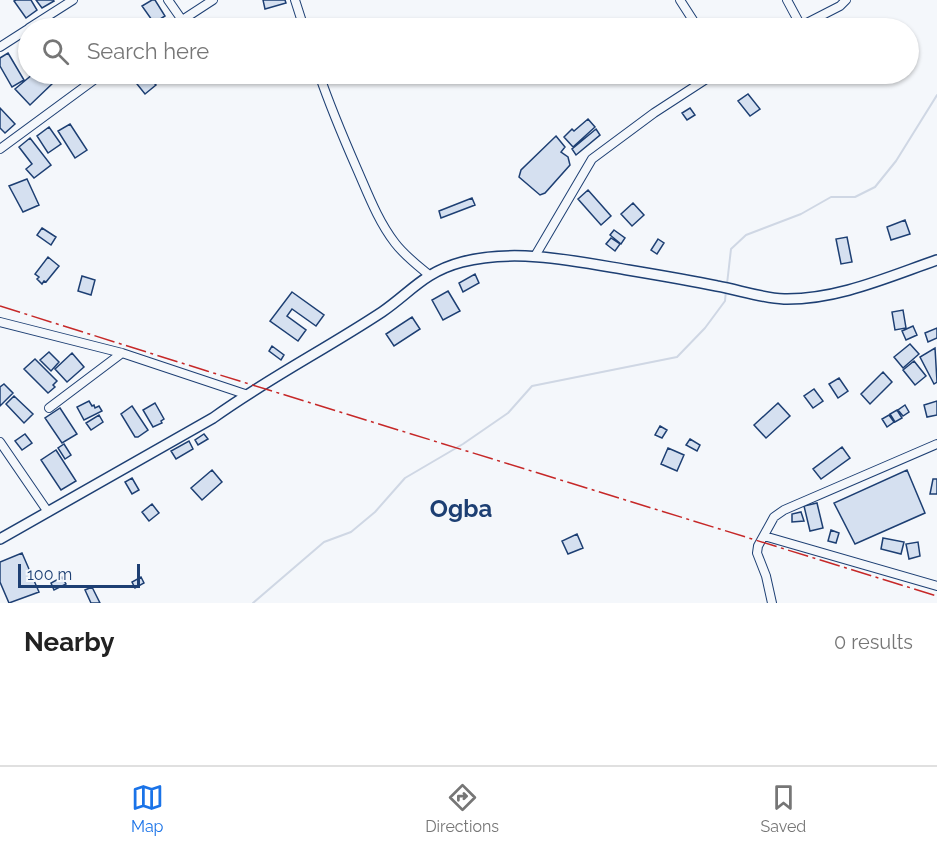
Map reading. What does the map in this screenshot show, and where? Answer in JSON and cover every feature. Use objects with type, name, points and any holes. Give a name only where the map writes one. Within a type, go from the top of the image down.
[{"type":"street","points":[[46,18],[73,0]]},
{"type":"street","points":[[168,0],[181,18]]},
{"type":"street","points":[[185,18],[213,0]]},
{"type":"street","points":[[295,0],[301,18]]},
{"type":"street","points":[[680,0],[692,18]]},
{"type":"street","points":[[787,0],[795,18]]},
{"type":"street","points":[[817,18],[840,6],[846,0]]},
{"type":"street","points":[[0,47],[18,36]]},
{"type":"street","points":[[0,149],[88,84]]},
{"type":"street","points":[[322,84],[371,203],[396,244],[429,275]]},
{"type":"street","points":[[536,255],[592,159],[654,113],[699,84]]},
{"type":"street","points":[[0,539],[213,418],[245,394],[383,311],[429,275],[461,262],[536,255],[715,285],[781,299],[811,298],[860,287],[937,260]]},
{"type":"street","points":[[0,322],[122,352],[245,394]]},
{"type":"street","points":[[49,408],[122,352]]},
{"type":"street","points":[[0,442],[48,512]]},
{"type":"street","points":[[772,603],[766,576],[757,553],[774,517],[784,510],[937,444]]},
{"type":"street","points":[[764,536],[937,585]]},
{"type":"building","points":[[31,0],[37,10],[26,18],[14,1]]},
{"type":"building","points":[[36,0],[53,0],[54,1],[42,8]]},
{"type":"building","points":[[155,0],[165,16],[150,18],[142,6]]},
{"type":"building","points":[[263,0],[285,0],[286,3],[265,9]]},
{"type":"building","points":[[8,53],[18,70],[18,84],[12,87],[0,66],[0,58]]},
{"type":"building","points":[[21,84],[52,84],[30,105],[15,89]]},
{"type":"building","points":[[137,84],[156,85],[145,94]]},
{"type":"building","points":[[748,94],[760,109],[750,116],[738,101]]},
{"type":"building","points":[[0,108],[15,124],[5,133],[0,128]]},
{"type":"building","points":[[690,108],[695,115],[687,120],[682,113]]},
{"type":"building","points":[[588,119],[595,127],[573,147],[564,137]]},
{"type":"building","points":[[70,124],[87,150],[75,158],[58,131]]},
{"type":"building","points":[[49,127],[61,144],[48,153],[37,136]]},
{"type":"building","points":[[596,129],[600,135],[576,155],[572,149]]},
{"type":"building","points":[[556,136],[565,147],[561,152],[568,157],[570,165],[545,193],[540,195],[519,177],[521,170]]},
{"type":"building","points":[[30,138],[51,165],[34,178],[26,169],[32,164],[19,147]]},
{"type":"building","points":[[27,179],[39,205],[23,212],[9,186]]},
{"type":"building","points":[[588,190],[611,216],[601,225],[578,199]]},
{"type":"building","points":[[472,198],[475,205],[441,218],[439,211]]},
{"type":"building","points":[[633,203],[644,215],[632,226],[621,214]]},
{"type":"building","points":[[905,220],[910,234],[891,240],[887,227]]},
{"type":"building","points":[[42,228],[56,237],[51,245],[37,235]]},
{"type":"building","points":[[614,230],[625,238],[621,244],[610,235]]},
{"type":"building","points":[[847,237],[852,262],[841,264],[836,239]]},
{"type":"building","points":[[611,238],[620,244],[615,251],[606,244]]},
{"type":"building","points":[[658,239],[664,243],[657,254],[651,250]]},
{"type":"building","points":[[48,257],[59,266],[42,284],[35,274]]},
{"type":"building","points":[[475,274],[479,283],[463,292],[459,283]]},
{"type":"building","points":[[82,276],[95,280],[91,295],[78,291]]},
{"type":"building","points":[[448,291],[460,311],[443,320],[432,300]]},
{"type":"building","points":[[292,292],[324,315],[316,326],[292,309],[287,316],[306,330],[298,341],[270,321]]},
{"type":"building","points":[[903,310],[906,328],[895,330],[892,312]]},
{"type":"building","points":[[412,317],[420,329],[394,346],[386,334]]},
{"type":"building","points":[[913,326],[917,335],[906,340],[902,331]]},
{"type":"building","points":[[937,328],[937,338],[928,342],[925,333]]},
{"type":"building","points":[[910,344],[919,354],[903,368],[894,357]]},
{"type":"building","points":[[272,346],[284,355],[281,360],[269,351]]},
{"type":"building","points":[[935,348],[937,382],[934,384],[920,357]]},
{"type":"building","points":[[49,352],[59,362],[51,371],[40,360]]},
{"type":"building","points":[[72,353],[84,367],[67,382],[55,369]]},
{"type":"building","points":[[35,359],[57,381],[53,385],[55,387],[48,393],[24,369]]},
{"type":"building","points":[[914,361],[926,376],[915,385],[903,370]]},
{"type":"building","points":[[883,372],[892,382],[870,404],[861,394]]},
{"type":"building","points":[[839,378],[848,391],[838,398],[829,384]]},
{"type":"building","points":[[4,384],[13,393],[0,406],[0,387]]},
{"type":"building","points":[[814,389],[823,401],[813,408],[804,396]]},
{"type":"building","points":[[14,396],[33,414],[24,423],[6,404]]},
{"type":"building","points":[[89,401],[95,408],[99,406],[102,411],[84,420],[77,407]]},
{"type":"building","points":[[937,401],[937,415],[927,417],[924,405]]},
{"type":"building","points":[[155,403],[164,419],[162,423],[153,427],[143,410]]},
{"type":"building","points":[[778,403],[790,416],[766,438],[754,425]]},
{"type":"building","points":[[905,405],[909,412],[903,416],[898,410]]},
{"type":"building","points":[[132,406],[148,430],[138,437],[135,437],[121,414]]},
{"type":"building","points":[[60,408],[77,434],[62,443],[45,418]]},
{"type":"building","points":[[897,410],[902,418],[895,422],[890,414]]},
{"type":"building","points":[[99,415],[103,422],[91,430],[86,423]]},
{"type":"building","points":[[889,415],[894,422],[887,427],[882,419]]},
{"type":"building","points":[[660,426],[667,430],[662,438],[655,435]]},
{"type":"building","points":[[25,434],[32,443],[22,450],[15,441]]},
{"type":"building","points":[[204,434],[208,439],[198,445],[195,440]]},
{"type":"building","points":[[690,439],[700,445],[697,451],[686,445]]},
{"type":"building","points":[[189,441],[193,449],[176,459],[171,451]]},
{"type":"building","points":[[64,444],[71,455],[65,459],[58,448]]},
{"type":"building","points":[[842,447],[850,458],[821,479],[813,469]]},
{"type":"building","points":[[668,448],[684,455],[677,471],[661,464]]},
{"type":"building","points":[[56,450],[76,481],[61,490],[41,460]]},
{"type":"building","points":[[212,470],[222,482],[202,500],[191,488]]},
{"type":"building","points":[[907,470],[925,513],[855,544],[834,503]]},
{"type":"building","points":[[132,478],[139,490],[132,494],[125,482]]},
{"type":"building","points":[[933,479],[937,479],[937,494],[930,494]]},
{"type":"building","points":[[817,503],[823,528],[810,531],[804,506]]},
{"type":"building","points":[[152,504],[159,513],[149,521],[142,512]]},
{"type":"building","points":[[801,512],[804,521],[792,522],[792,514]]},
{"type":"building","points":[[831,530],[839,533],[836,543],[828,541]]},
{"type":"building","points":[[577,534],[583,548],[568,554],[562,541]]},
{"type":"building","points":[[883,538],[904,542],[901,554],[881,549]]},
{"type":"building","points":[[918,542],[920,556],[909,559],[906,544]]},
{"type":"building","points":[[22,553],[39,592],[9,603],[0,582],[0,562]]},
{"type":"building","points":[[62,577],[66,584],[54,590],[51,583]]},
{"type":"building","points":[[141,577],[144,583],[135,588],[132,582]]},
{"type":"building","points":[[92,587],[100,603],[91,603],[85,590]]},
{"type":"waterway","points":[[727,284],[731,249],[746,235],[801,214],[831,197],[855,197],[875,187],[896,161],[937,95]]},
{"type":"waterway","points":[[253,603],[324,542],[351,532],[375,512],[405,478],[463,444],[508,413],[532,386],[677,357],[705,328],[725,301],[726,290]]},
{"type":"power","points":[[0,306],[937,596]]},
{"type":"district","name":"Ogba","points":[[461,508]]}]
